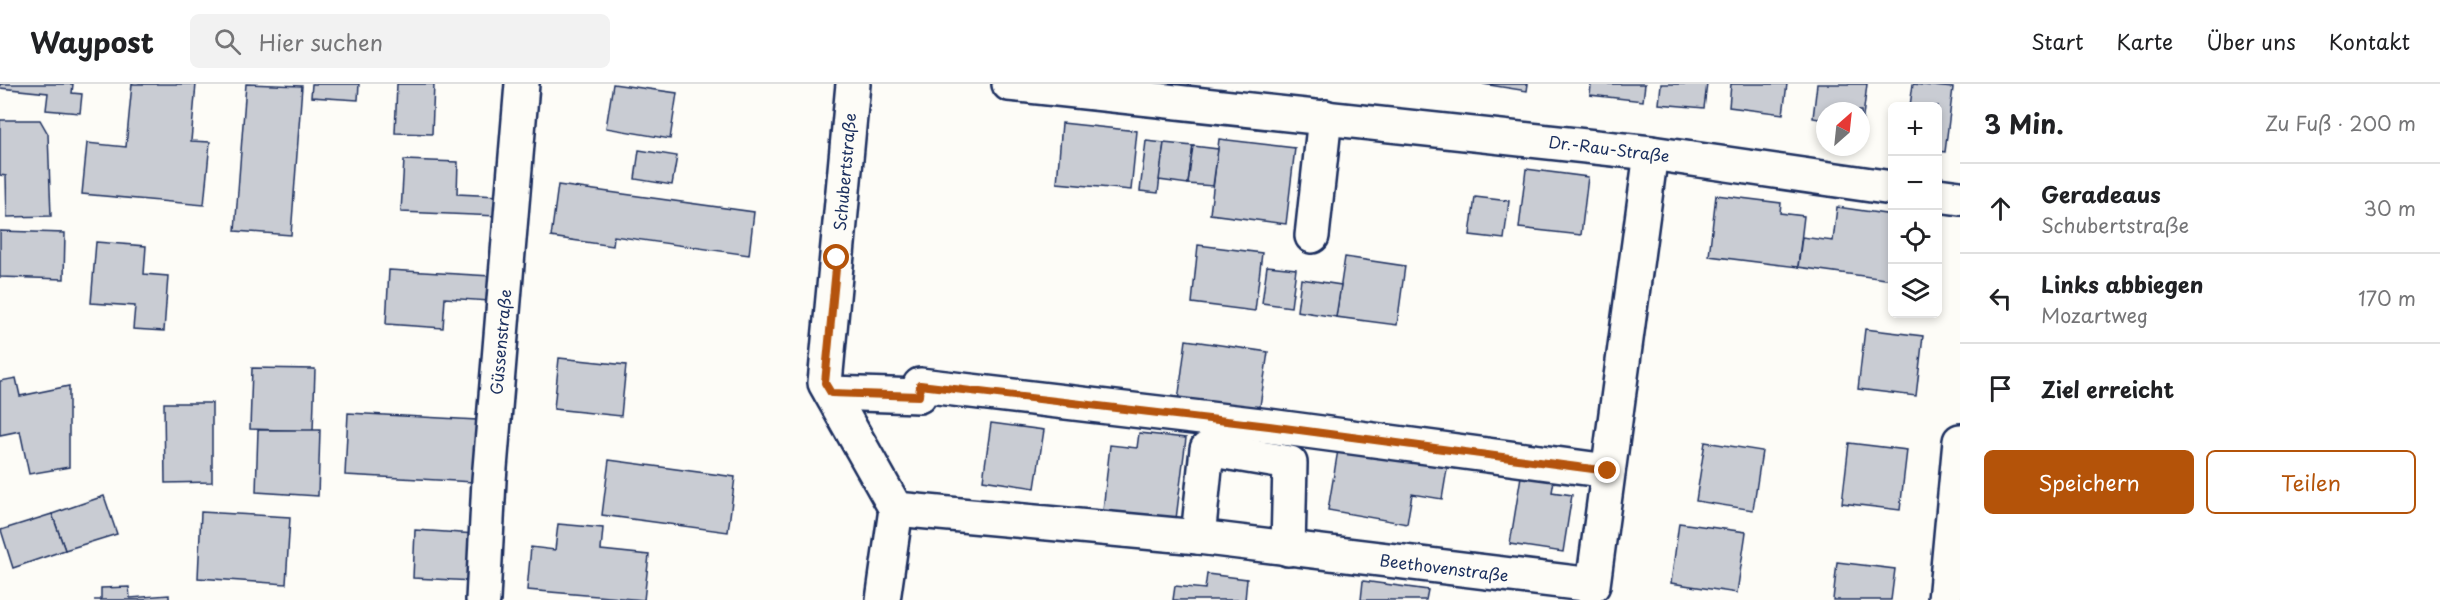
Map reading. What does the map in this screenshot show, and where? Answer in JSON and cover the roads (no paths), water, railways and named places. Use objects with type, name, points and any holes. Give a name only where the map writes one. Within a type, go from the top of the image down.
[{"type":"street","name":"Güssenstraße","points":[[483,600],[489,480],[522,84]]},
{"type":"street","name":"Schubertstraße","points":[[853,84],[825,383],[896,509]]},
{"type":"street","name":"Dr.-Rau-Straße","points":[[1009,84],[1165,92],[1325,117],[1650,153],[1888,187]]},
{"type":"street","points":[[1312,236],[1325,117]]},
{"type":"street","name":"Beethovenstraße","points":[[896,509],[1198,537],[1593,593],[1650,153]]},
{"type":"street","points":[[1942,196],[1960,198]]},
{"type":"street","points":[[831,393],[919,396],[920,385],[1269,426],[1608,471]]},
{"type":"street","points":[[1945,600],[1960,441]]},
{"type":"street","points":[[1198,537],[1208,449],[1290,463],[1288,549]]},
{"type":"street","points":[[883,600],[896,509]]}]
